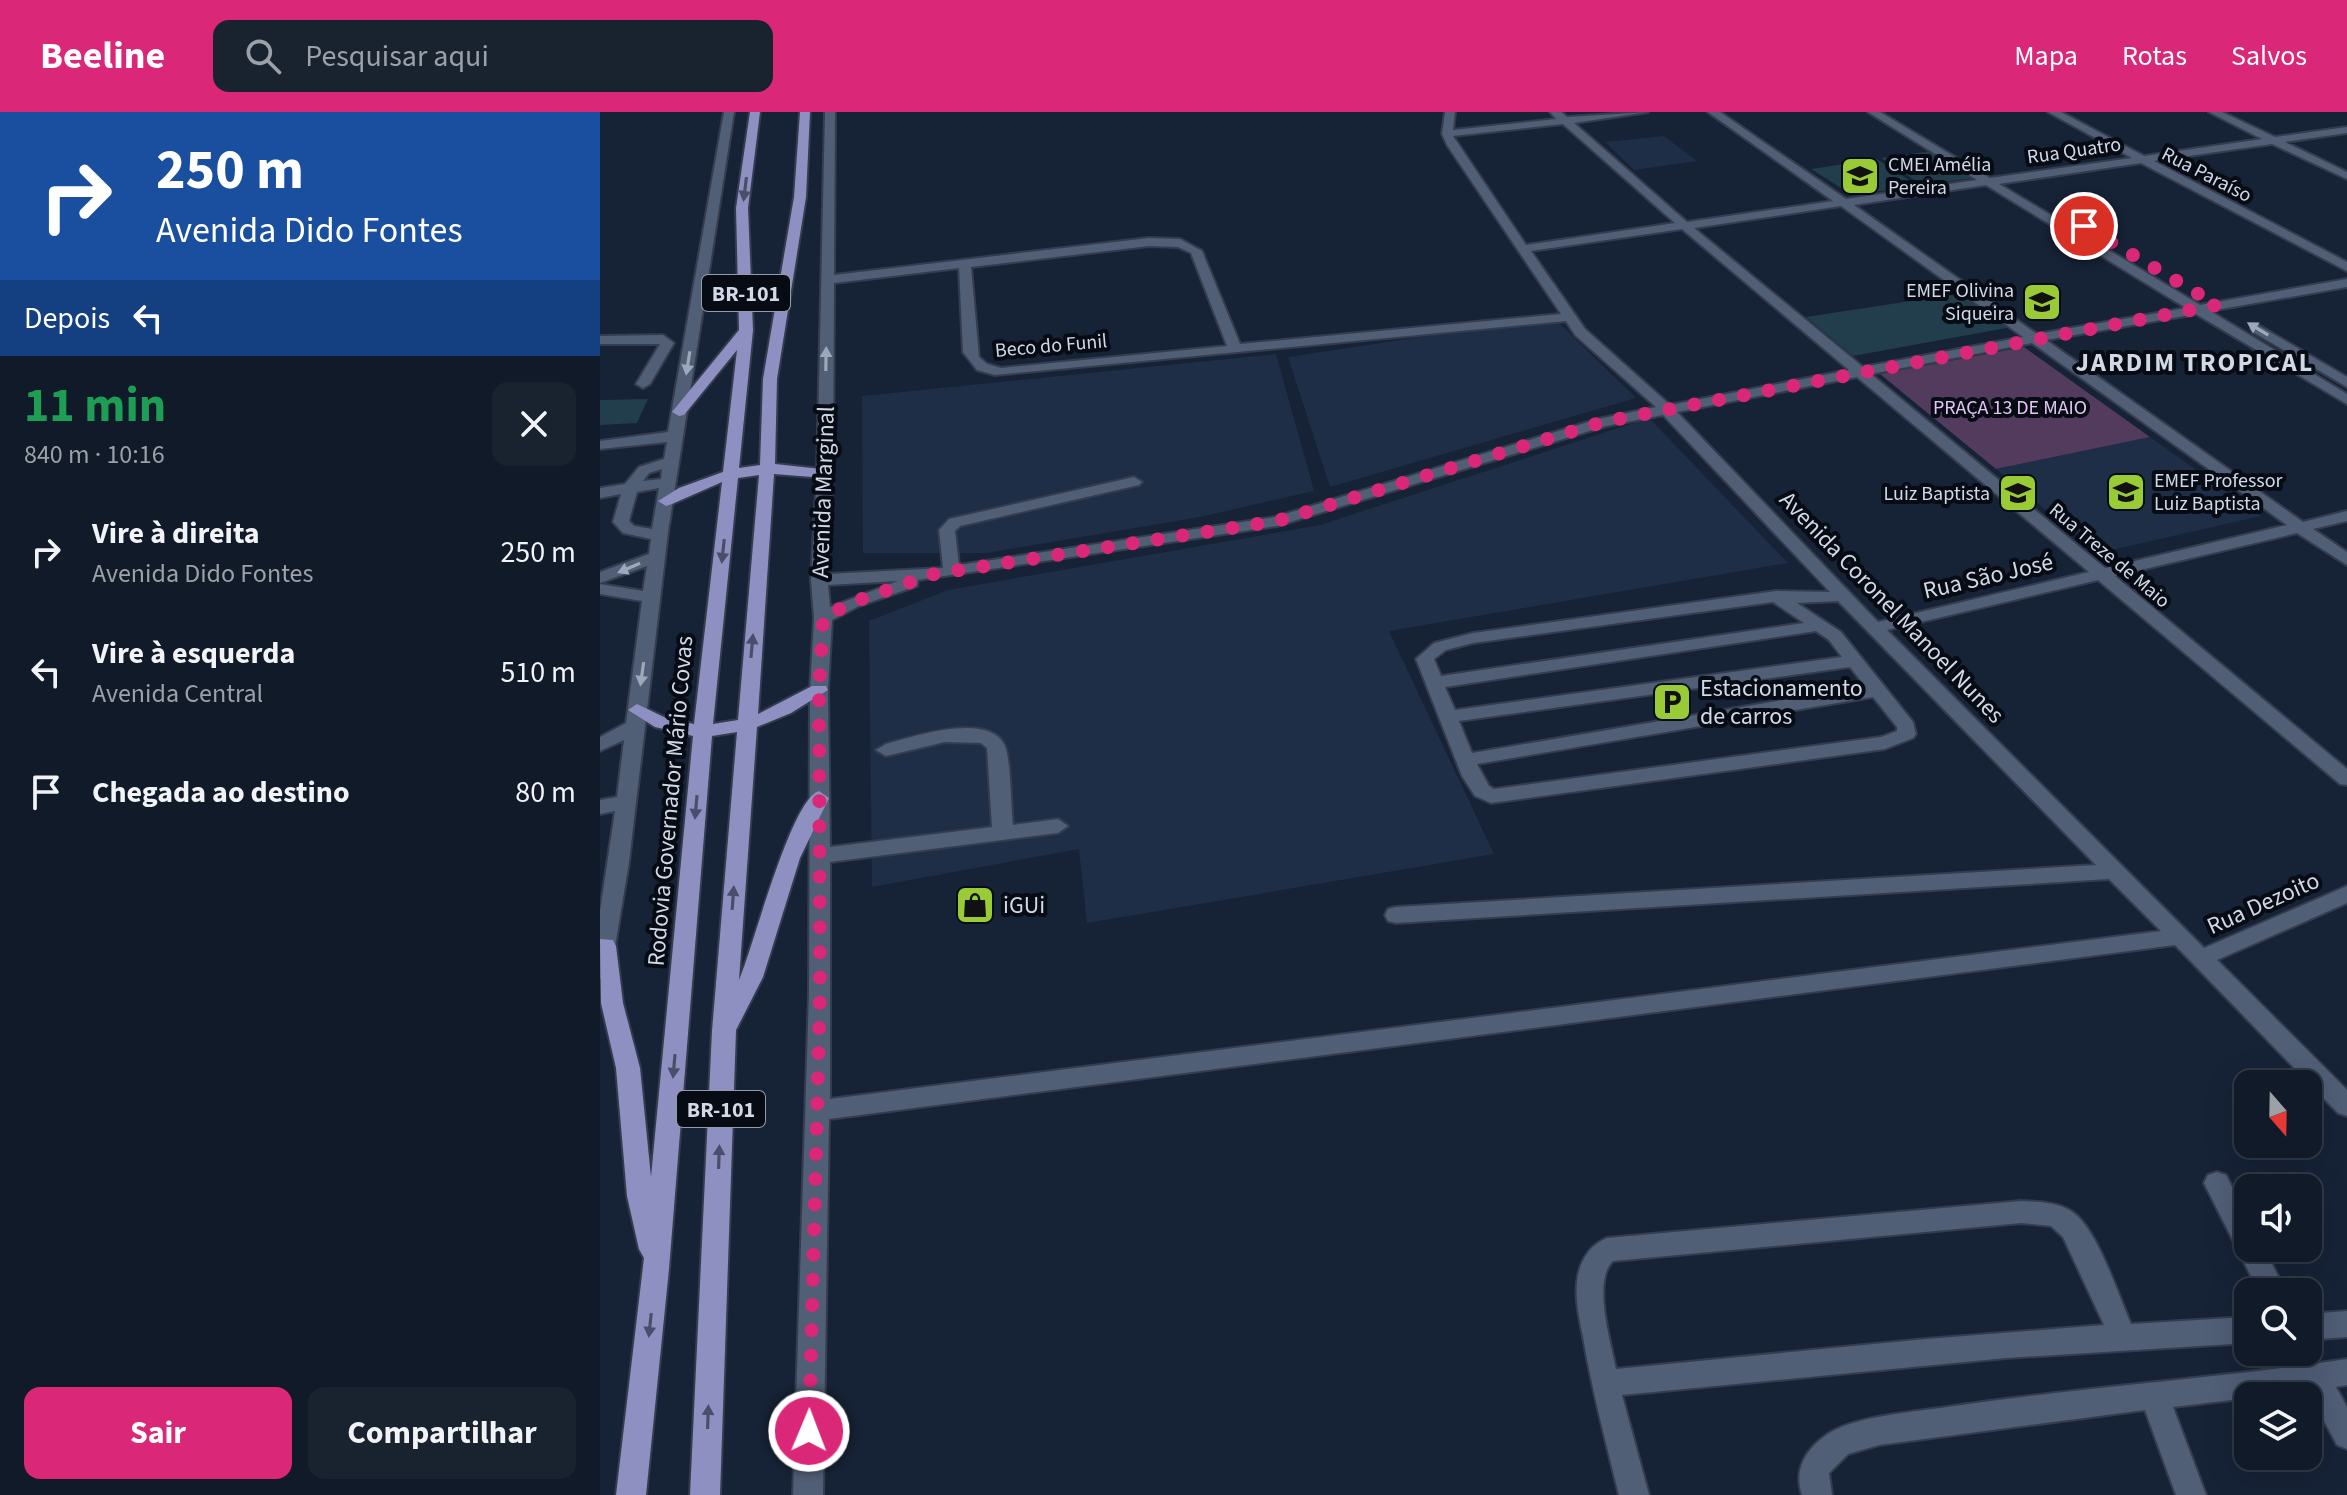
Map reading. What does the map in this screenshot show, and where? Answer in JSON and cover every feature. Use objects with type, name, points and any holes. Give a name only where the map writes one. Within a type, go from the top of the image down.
[{"type":"main road","name":"Rodovia Governador Mário Covas","points":[[631,1495],[656,1269],[703,729],[746,330],[742,208],[755,112]]},
{"type":"main road","name":"BR-101","points":[[705,1495],[724,1031],[745,724],[767,469],[770,379],[777,317],[800,197],[805,112]]},
{"type":"main road","points":[[679,412],[746,330]]},
{"type":"main road","points":[[666,501],[686,488],[732,474],[788,468],[825,473]]},
{"type":"main road","points":[[636,718],[703,729],[745,724],[779,713],[819,690]]},
{"type":"main road","points":[[724,1031],[752,977],[790,858],[819,798]]},
{"type":"main road","points":[[605,946],[612,1003],[628,1068],[640,1196],[656,1269]]},
{"type":"street","points":[[600,971],[618,881],[624,802],[659,535],[729,112]]},
{"type":"street","name":"Avenida Marginal","points":[[808,1495],[817,1111],[819,690],[823,618],[819,580],[825,473],[830,112]]},
{"type":"street","points":[[1450,112],[1447,134],[1560,117],[1643,112]]},
{"type":"street","points":[[1713,112],[1846,203],[2031,339],[2347,560]]},
{"type":"street","points":[[1873,112],[2200,303],[2347,400]]},
{"type":"street","points":[[1894,112],[2190,289]]},
{"type":"street","name":"Rua Paraíso","points":[[2053,112],[2347,267]]},
{"type":"street","points":[[2214,112],[2347,176]]},
{"type":"street","name":"Rua Treze de Maio","points":[[1560,117],[1685,226],[2347,779]]},
{"type":"street","name":"Rua Quatro","points":[[1521,249],[2347,130]]},
{"type":"street","name":"Avenida Coronel Manoel Nunes","points":[[1447,134],[1567,317],[1605,356],[1666,409],[1874,628],[2347,1106]]},
{"type":"street","points":[[827,280],[1149,242],[1180,243],[1196,251],[1234,347]]},
{"type":"street","name":"Beco do Funil","points":[[965,262],[970,352],[976,364],[986,371],[1001,372],[1234,347],[1353,340],[1567,317]]},
{"type":"street","points":[[819,580],[943,573],[1277,521],[1556,435],[1666,409],[2031,339],[2200,303],[2217,305],[2347,283]]},
{"type":"street","points":[[2217,305],[2347,383]]},
{"type":"street","points":[[600,340],[658,337],[667,343],[643,384]]},
{"type":"street","points":[[600,445],[676,436]]},
{"type":"street","points":[[659,535],[629,530],[621,522],[630,488],[644,470],[672,461]]},
{"type":"street","points":[[600,493],[668,482]]},
{"type":"street","points":[[943,573],[947,530],[955,522],[1134,482]]},
{"type":"street","name":"Rua São José","points":[[1874,628],[2347,516]]},
{"type":"street","points":[[600,578],[658,556]]},
{"type":"street","points":[[823,618],[853,602],[943,573]]},
{"type":"street","points":[[600,589],[652,597]]},
{"type":"street","points":[[1776,596],[1835,636],[1906,726],[1906,734],[1901,738],[1491,796],[1482,791],[1466,760],[1425,659],[1445,644],[1473,638],[1776,596],[1816,599],[1842,595]]},
{"type":"street","points":[[1435,683],[1822,625]]},
{"type":"street","points":[[1448,717],[1855,661]]},
{"type":"street","points":[[1466,760],[1878,690]]},
{"type":"street","points":[[600,745],[636,718]]},
{"type":"street","points":[[886,750],[960,734],[977,733],[990,737],[996,746],[1003,832]]},
{"type":"street","points":[[600,807],[624,802]]},
{"type":"street","points":[[819,856],[1058,826]]},
{"type":"street","points":[[1396,915],[2113,871]]},
{"type":"street","points":[[600,898],[618,881]]},
{"type":"street","name":"Rua Dezoito","points":[[2199,959],[2347,894]]},
{"type":"street","points":[[817,1111],[2178,937]]},
{"type":"street","points":[[2217,1183],[2234,1216]]},
{"type":"street","points":[[1634,1495],[1605,1384],[1590,1302],[1591,1276],[1597,1259],[1607,1250],[2021,1212],[2049,1214],[2066,1222],[2080,1241],[2122,1335]]},
{"type":"street","points":[[2322,1326],[2347,1324]]},
{"type":"street","points":[[1605,1384],[2122,1335],[2234,1331]]},
{"type":"street","points":[[1817,1495],[1814,1467],[1839,1443],[1879,1431],[1992,1414],[2347,1372]]},
{"type":"street","points":[[2315,1377],[2347,1435]]},
{"type":"street","points":[[2154,1395],[2191,1495]]},
{"type":"shaded area","points":[[1664,136],[1697,161],[1634,170],[1605,142]]},
{"type":"shaded area","points":[[1553,317],[1636,398],[1330,487],[1288,357]]},
{"type":"shaded area","points":[[1276,354],[1314,491],[1200,517],[986,553],[863,553],[862,396]]},
{"type":"shaded area","points":[[1649,418],[1788,563],[1389,631],[1494,854],[1087,923],[1079,849],[872,887],[869,621],[948,590],[1320,525]]},
{"type":"shaded area","name":"EMEF Professor Luiz Baptista","points":[[2150,437],[2261,516],[2098,553],[1996,469]]},
{"type":"green space","name":"PRAÇA 13 DE MAIO","points":[[2024,347],[2150,437],[1996,469],[1880,374]]},
{"type":"building","points":[[1932,151],[1974,178],[1922,185],[1881,158]]},
{"type":"building","name":"CMEI Amélia Pereira","points":[[1877,159],[1918,186],[1852,195],[1811,169]]},
{"type":"building","points":[[1963,293],[2012,327],[1853,356],[1806,317]]},
{"type":"building","points":[[648,399],[637,423],[600,425],[600,400]]},
{"type":"place","name":"CMEI Amélia Pereira","points":[[1860,176]]},
{"type":"place","name":"EMEF Olivina Siqueira","points":[[2042,302]]},
{"type":"place","name":"EMEF Professor Luiz Baptista","points":[[2126,492]]},
{"type":"place","name":"Luiz Baptista","points":[[2018,493]]},
{"type":"place","name":"Estacionamento de carros","points":[[1672,702]]},
{"type":"place","name":"iGUi","points":[[975,905]]},
{"type":"district","name":"JARDIM TROPICAL","points":[[2195,362]]},
{"type":"route","points":[[809,1431],[820,993],[819,690],[823,618],[873,594],[934,574],[1277,521],[1603,422],[2217,305],[2084,226]]}]
